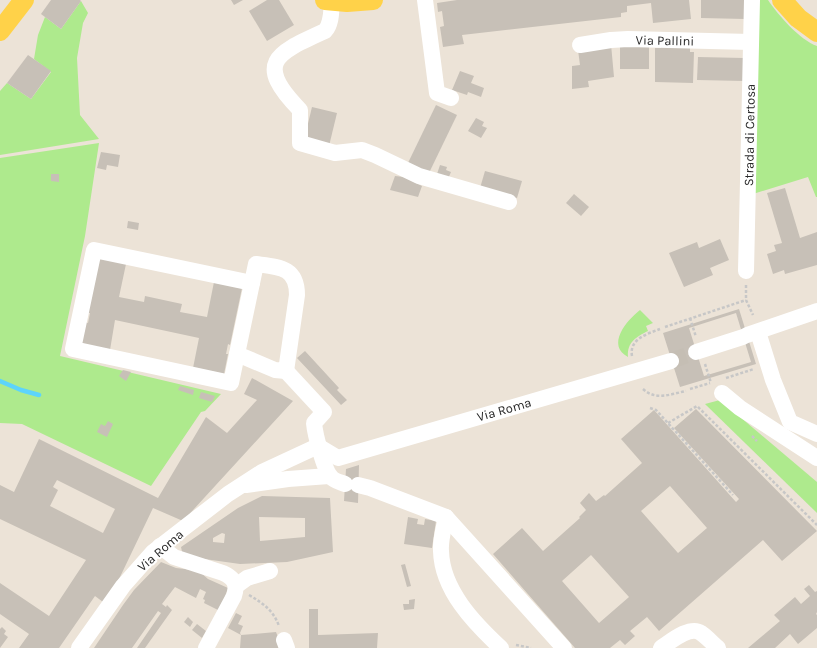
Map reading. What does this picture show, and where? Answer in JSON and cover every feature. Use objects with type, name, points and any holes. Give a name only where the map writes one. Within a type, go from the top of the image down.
[{"type":"main road","points":[[0,32],[24,0]]},
{"type":"main road","points":[[328,1],[347,2],[373,0]]},
{"type":"main road","points":[[782,0],[798,18],[817,32]]},
{"type":"street","points":[[425,0],[437,93],[451,98]]},
{"type":"street","name":"Strada di Certosa","points":[[746,271],[752,0]]},
{"type":"street","points":[[328,1],[330,24],[328,28],[325,31],[287,49],[276,61],[276,73],[279,86],[286,96],[300,110],[300,143],[335,153],[362,150],[418,176],[509,202]]},
{"type":"street","name":"Via Pallini","points":[[580,45],[628,39],[751,42]]},
{"type":"street","points":[[252,283],[94,250],[73,349],[231,383],[256,264],[283,269],[292,275],[296,281],[297,295],[286,371]]},
{"type":"street","points":[[696,352],[817,311]]},
{"type":"street","points":[[749,334],[767,364],[790,422],[817,434]]},
{"type":"street","points":[[237,354],[275,370],[286,371],[324,412],[314,423],[318,446],[329,476],[335,480],[370,488],[446,517],[564,648]]},
{"type":"street","name":"Via Roma","points":[[338,458],[671,361]]},
{"type":"street","points":[[722,384],[740,408],[817,458]]},
{"type":"street","points":[[318,446],[338,458],[329,476]]},
{"type":"street","name":"Via Roma","points":[[79,648],[104,611],[134,572],[160,546],[228,494],[243,486],[262,472],[318,446]]},
{"type":"street","name":"Via Roma","points":[[243,486],[288,479],[329,476]]},
{"type":"street","points":[[446,517],[441,550],[443,566],[448,581],[456,597],[468,614],[501,648]]},
{"type":"street","points":[[160,546],[165,552],[228,576],[234,581],[236,586],[234,596],[206,648]]},
{"type":"street","points":[[236,586],[247,578],[270,570]]},
{"type":"street","points":[[660,648],[685,633],[694,630],[700,632],[718,648]]},
{"type":"path","points":[[665,327],[746,300],[753,315]]},
{"type":"path","points":[[633,358],[632,348],[638,339],[660,329]]},
{"type":"path","points":[[690,389],[722,384],[767,364]]},
{"type":"path","points":[[643,389],[651,395],[662,397],[686,391]]},
{"type":"path","points":[[668,423],[697,406],[817,525]]},
{"type":"path","points":[[650,408],[656,410],[733,496]]},
{"type":"path","points":[[236,586],[275,615],[286,644]]},
{"type":"green space","points":[[758,0],[768,0],[783,20],[810,43],[817,46],[817,197],[808,177],[753,194]]},
{"type":"green space","points":[[81,1],[88,13],[83,23],[77,58],[80,115],[99,139],[0,155],[0,91],[7,83],[31,99],[51,72],[34,59],[38,35],[45,17],[61,29]]},
{"type":"green space","points":[[99,143],[85,236],[60,356],[221,394],[205,411],[201,412],[151,486],[22,424],[0,423],[0,158]]},
{"type":"green space","points":[[640,310],[653,323],[646,326],[648,331],[633,341],[629,347],[628,357],[622,352],[618,340],[620,333],[629,320]]},
{"type":"green space","points":[[720,400],[817,482],[817,513],[705,404]]},
{"type":"building","points":[[51,0],[81,1],[61,29],[41,14]]},
{"type":"building","points":[[231,0],[243,0],[234,5]]},
{"type":"building","points":[[267,0],[279,0],[294,25],[267,41],[249,11]]},
{"type":"building","points":[[457,0],[689,0],[691,19],[653,23],[651,3],[627,6],[627,12],[621,13],[621,17],[462,35],[464,44],[443,47],[440,27],[444,26],[442,11],[438,12],[437,3]]},
{"type":"building","points":[[701,0],[745,0],[745,19],[701,18]]},
{"type":"building","points":[[611,44],[614,77],[588,81],[589,87],[572,89],[572,66],[580,65],[578,50]]},
{"type":"building","points":[[620,45],[649,45],[649,69],[620,69]]},
{"type":"building","points":[[661,46],[690,46],[690,52],[694,52],[693,83],[655,82],[655,48],[661,48]]},
{"type":"building","points":[[28,55],[51,71],[31,99],[7,83]]},
{"type":"building","points":[[698,57],[744,58],[744,81],[697,80]]},
{"type":"building","points":[[460,71],[474,76],[471,83],[484,88],[481,97],[468,92],[467,95],[452,90]]},
{"type":"building","points":[[436,105],[457,115],[428,175],[407,165]]},
{"type":"building","points":[[312,107],[337,113],[329,146],[304,140]]},
{"type":"building","points":[[476,118],[484,122],[482,126],[487,128],[481,138],[468,131]]},
{"type":"building","points":[[101,152],[120,155],[118,167],[107,165],[106,170],[97,168]]},
{"type":"building","points":[[440,165],[447,167],[446,170],[451,172],[448,179],[437,174]]},
{"type":"building","points":[[485,171],[522,181],[517,198],[480,188]]},
{"type":"building","points":[[51,174],[59,174],[59,182],[51,181]]},
{"type":"building","points":[[395,176],[404,177],[422,186],[418,197],[390,190]]},
{"type":"building","points":[[785,188],[800,238],[817,232],[817,265],[785,274],[784,270],[773,274],[767,254],[776,251],[774,245],[782,243],[767,193]]},
{"type":"building","points":[[574,194],[589,207],[581,216],[566,203]]},
{"type":"building","points":[[128,221],[139,223],[138,230],[127,228]]},
{"type":"building","points":[[720,239],[729,260],[710,268],[713,275],[684,287],[669,253],[697,242],[699,248]]},
{"type":"building","points":[[99,258],[126,264],[119,297],[144,302],[145,296],[182,304],[180,312],[207,317],[214,282],[242,288],[230,345],[228,344],[226,354],[228,354],[224,374],[193,368],[199,338],[115,320],[110,350],[80,343],[85,322],[88,323],[90,313],[87,313]]},
{"type":"building","points":[[739,309],[756,364],[680,387],[663,333]],"holes":[[[736,313],[751,362],[704,376],[689,328]]]},
{"type":"building","points":[[305,351],[339,388],[337,390],[347,400],[341,405],[297,358]]},
{"type":"building","points":[[123,370],[131,372],[126,381],[119,376]]},
{"type":"building","points":[[252,378],[293,401],[183,521],[153,508],[120,577],[103,602],[95,596],[59,648],[19,648],[29,634],[0,614],[0,583],[49,616],[86,560],[0,519],[0,485],[14,492],[39,439],[158,498],[206,417],[227,433],[257,400],[244,394]],"holes":[[[57,480],[115,509],[103,533],[50,506],[58,490],[53,487]]]},
{"type":"building","points":[[180,386],[194,390],[193,395],[178,390]]},
{"type":"building","points":[[201,392],[215,396],[212,402],[199,398]]},
{"type":"building","points":[[696,409],[817,531],[782,561],[763,540],[659,631],[647,617],[630,631],[635,636],[625,645],[620,640],[610,648],[575,648],[493,554],[522,528],[543,551],[580,518],[579,517],[586,510],[580,503],[589,493],[596,501],[604,495],[605,496],[642,463],[621,439],[654,410],[736,502],[739,499],[674,428]],"holes":[[[670,486],[707,528],[678,553],[641,511]],[[591,555],[629,597],[599,623],[562,581]]]},
{"type":"building","points":[[108,421],[113,424],[107,437],[97,432],[101,424],[105,426]]},
{"type":"building","points":[[359,465],[358,503],[344,501],[346,469]]},
{"type":"building","points":[[262,496],[330,498],[333,552],[287,562],[240,564],[183,556],[181,547],[238,508]],"holes":[[[259,517],[305,518],[305,537],[260,541]],[[222,533],[225,534],[224,543],[213,542],[213,538]]]},
{"type":"building","points":[[408,517],[418,519],[417,524],[424,525],[425,519],[436,521],[432,548],[404,544]]},
{"type":"building","points":[[161,562],[176,568],[193,570],[201,573],[208,579],[228,588],[220,611],[204,603],[205,600],[203,599],[206,592],[200,589],[196,598],[175,587],[162,604],[166,607],[167,605],[172,610],[145,648],[137,648],[161,613],[158,611],[132,648],[94,648],[134,590]]},
{"type":"building","points":[[405,564],[411,586],[407,587],[401,565]]},
{"type":"building","points":[[809,585],[815,592],[817,591],[817,628],[798,644],[790,634],[775,648],[748,648],[780,621],[774,615],[795,597],[801,604],[810,596],[804,589]]},
{"type":"building","points":[[415,599],[414,609],[404,610],[403,604],[409,604],[409,600]]},
{"type":"building","points":[[309,609],[318,609],[318,635],[378,633],[377,648],[309,648]]},
{"type":"building","points":[[236,613],[242,616],[238,624],[243,626],[240,633],[241,635],[228,628]]},
{"type":"building","points":[[188,617],[193,622],[190,627],[184,622]]},
{"type":"building","points":[[197,624],[206,631],[202,638],[192,630]]},
{"type":"building","points":[[2,627],[6,631],[4,634],[8,637],[0,648],[0,629]]},
{"type":"building","points":[[276,632],[282,648],[240,648],[241,635]]},
{"type":"waterway","points":[[0,381],[21,390],[39,395]]},
{"type":"tunnel","points":[[671,361],[696,352]]}]
